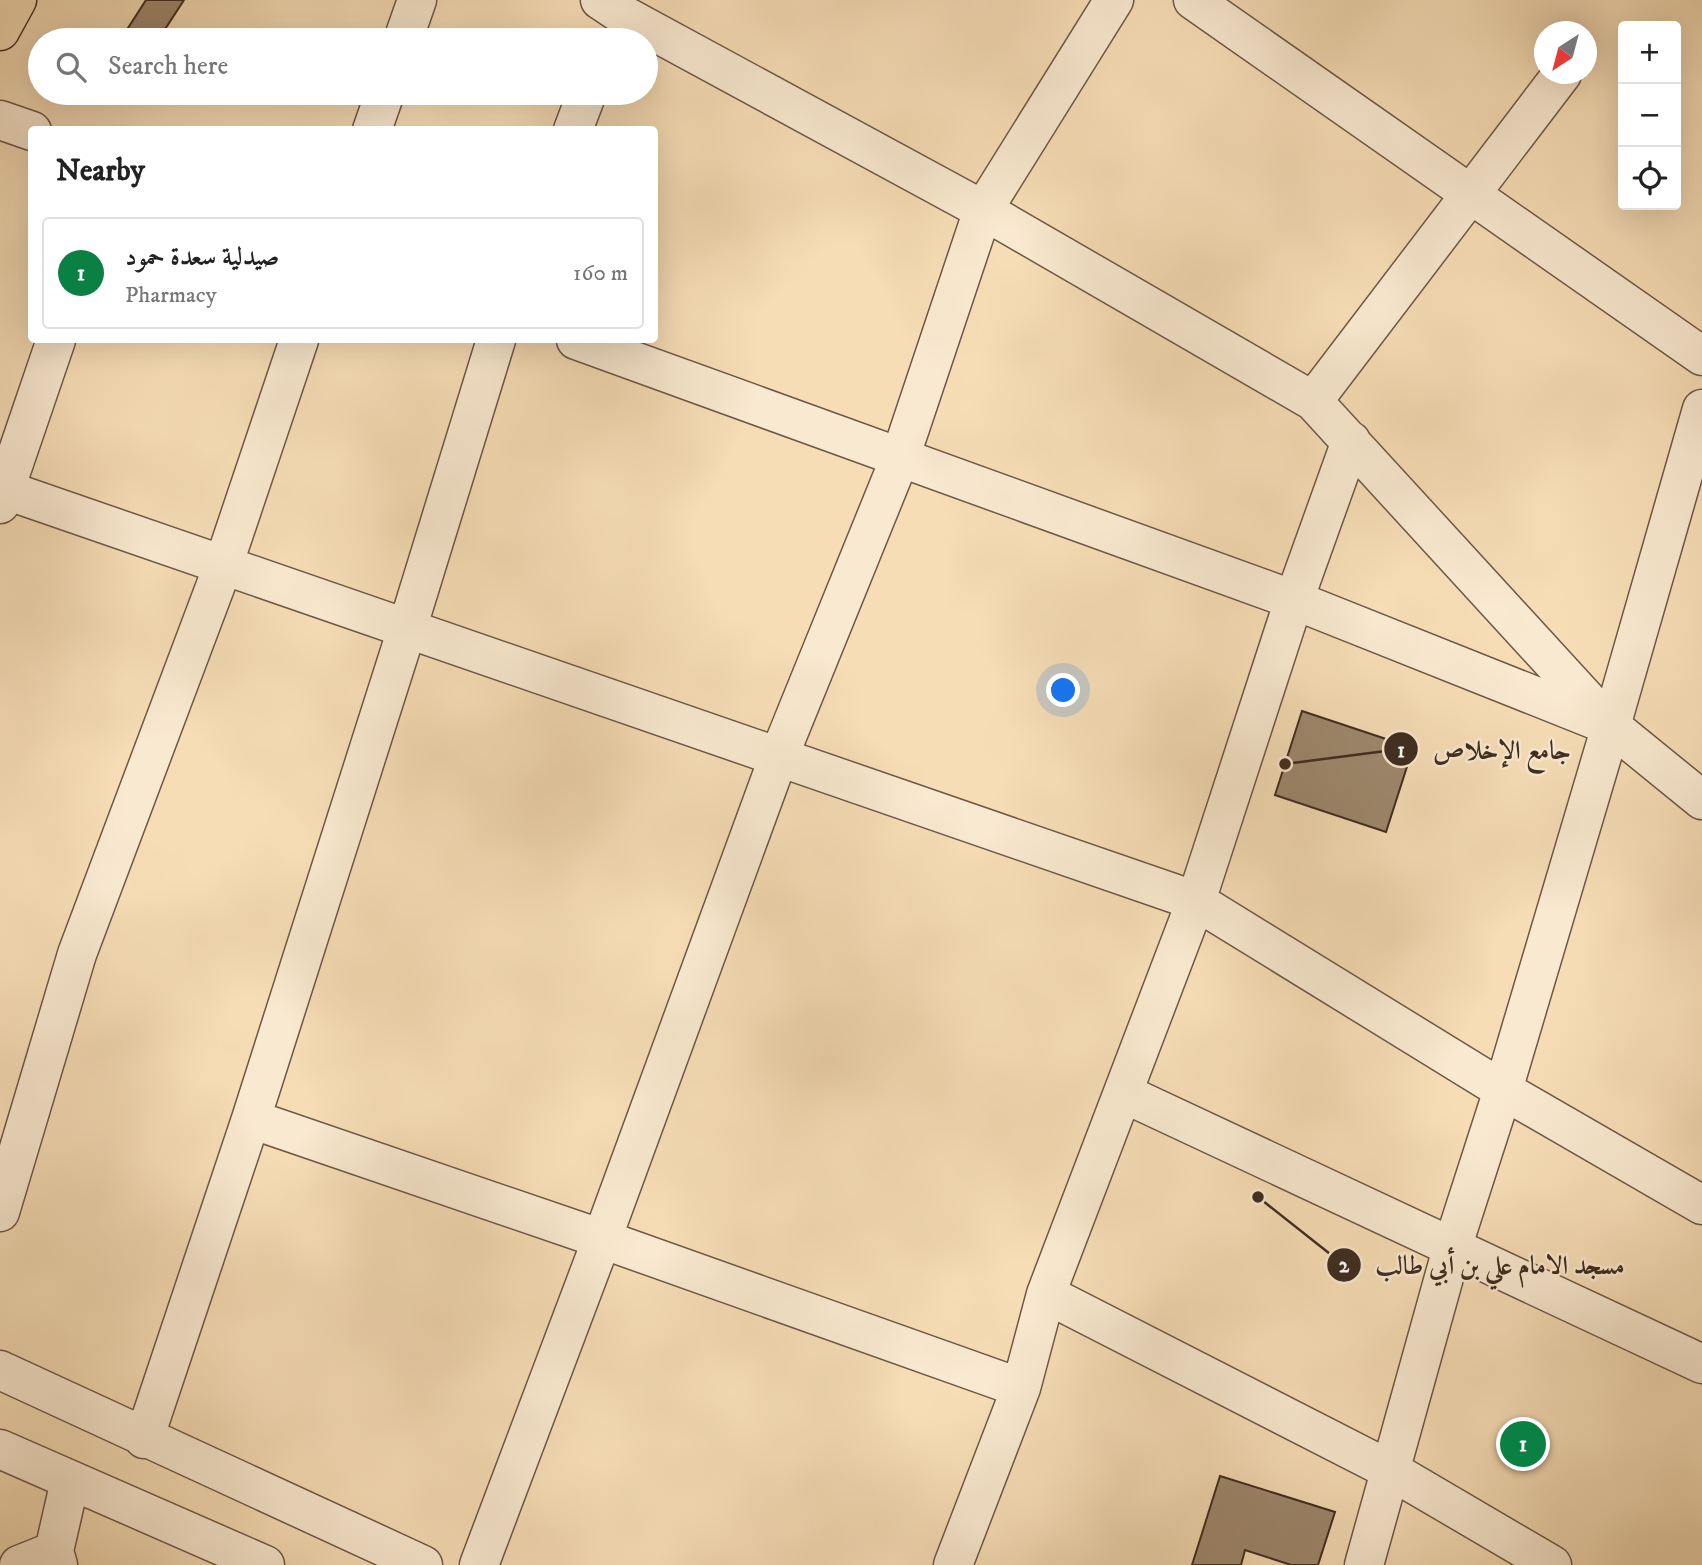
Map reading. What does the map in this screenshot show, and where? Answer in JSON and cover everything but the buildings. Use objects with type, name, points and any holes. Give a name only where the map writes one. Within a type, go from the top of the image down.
[{"type":"highway","points":[[0,31],[17,0]]},
{"type":"street","points":[[407,28],[417,0]]},
{"type":"street","points":[[479,1565],[779,756],[900,458],[983,210],[1114,0]]},
{"type":"street","points":[[1193,0],[1702,356]]},
{"type":"street","points":[[612,13],[640,28]]},
{"type":"street","points":[[658,37],[983,210],[1313,401],[1611,726],[1702,800]]},
{"type":"street","points":[[1313,401],[1554,84]]},
{"type":"street","points":[[373,126],[381,105]]},
{"type":"street","points":[[575,126],[582,105]]},
{"type":"street","points":[[0,120],[28,130]]},
{"type":"street","points":[[55,343],[2,494],[223,566],[1196,901],[1503,1090],[1702,1205]]},
{"type":"street","points":[[0,1212],[77,954],[223,566],[298,343]]},
{"type":"street","points":[[144,1439],[251,1119],[495,343]]},
{"type":"street","points":[[584,343],[1294,600],[1611,726]]},
{"type":"street","points":[[1364,1565],[1453,1245],[1503,1090],[1702,409]]},
{"type":"street","points":[[953,1565],[1021,1388],[1046,1294],[1196,901],[1294,600],[1351,441]]},
{"type":"street","points":[[1123,1093],[1453,1245],[1702,1364]]},
{"type":"street","points":[[251,1119],[602,1239],[1021,1388]]},
{"type":"street","points":[[1046,1294],[1390,1470],[1552,1565]]},
{"type":"street","points":[[0,1370],[144,1439],[423,1565]]},
{"type":"street","points":[[0,1449],[265,1565]]},
{"type":"street","points":[[19,1565],[56,1558],[70,1481]]},
{"type":"place","name":"جامع الإخلاص","points":[[1285,764]]},
{"type":"place","name":"مسجد الامام علي بن أبي طالب","points":[[1258,1197]]},
{"type":"place","name":"صيدلية سعدة حمود","points":[[1523,1444]]}]
